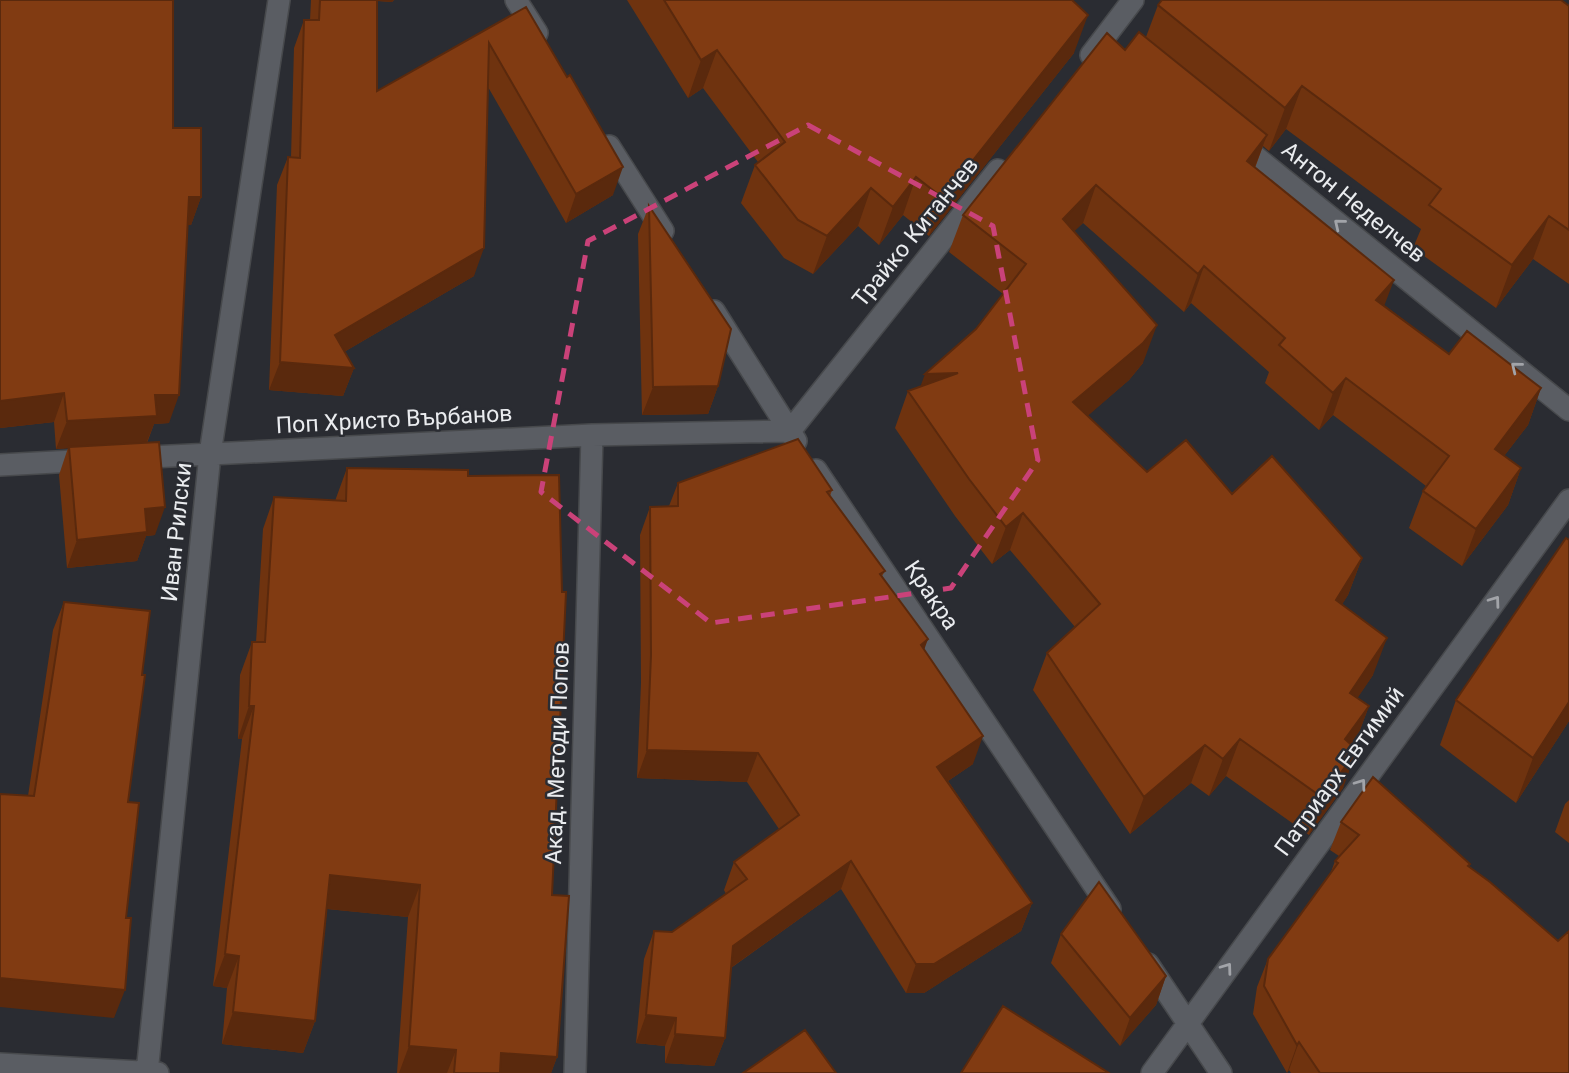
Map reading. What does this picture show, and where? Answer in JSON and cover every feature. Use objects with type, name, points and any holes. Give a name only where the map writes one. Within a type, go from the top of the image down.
[{"type":"street","name":"Иван Рилски","points":[[151,1073],[210,454],[279,0]]},
{"type":"street","points":[[516,0],[546,47]]},
{"type":"street","points":[[1080,68],[1111,40],[1133,0]]},
{"type":"street","points":[[598,128],[672,245]]},
{"type":"street","name":"Антон Неделчев","points":[[1224,131],[1569,410]]},
{"type":"street","name":"Трайко Китанчев","points":[[790,431],[1012,153]]},
{"type":"street","name":"Кракра","points":[[701,291],[790,431],[1221,1073]]},
{"type":"street","name":"Поп Христо Върбанов","points":[[0,465],[592,435],[790,431]]},
{"type":"street","name":"Акад. Методи Попов","points":[[575,1073],[592,435]]},
{"type":"street","name":"Патриарх Евтимий","points":[[1152,1073],[1569,499]]},
{"type":"street","points":[[0,1064],[151,1073]]},
{"type":"highlighted area","points":[[808,125],[993,226],[1038,460],[951,588],[711,623],[541,492],[588,241]]},
{"type":"building","points":[[0,0],[173,0],[173,128],[201,128],[201,197],[189,197],[179,395],[155,395],[157,416],[67,421],[64,393],[0,401]]},
{"type":"building","points":[[320,0],[377,0],[377,91],[526,7],[567,77],[570,75],[623,167],[576,194],[489,43],[484,248],[335,335],[354,368],[280,362],[288,157],[300,158],[304,20],[319,20]]},
{"type":"building","points":[[664,0],[1072,0],[1088,15],[943,198],[916,177],[893,207],[871,188],[827,236],[798,220],[755,165],[785,142],[717,50],[701,60]]},
{"type":"building","points":[[1162,0],[1561,0],[1569,6],[1569,230],[1549,216],[1512,265],[1429,205],[1441,189],[1302,86],[1285,108],[1158,5]]},
{"type":"building","points":[[1139,32],[1267,135],[1247,161],[1394,280],[1376,300],[1449,354],[1467,331],[1541,388],[1495,449],[1521,468],[1476,529],[1423,491],[1449,456],[1346,378],[1333,393],[1279,345],[1285,338],[1204,266],[1198,274],[1096,185],[1063,219],[1157,325],[1143,343],[1073,402],[1147,472],[1186,440],[1232,494],[1272,456],[1362,558],[1336,600],[1387,638],[1350,693],[1369,706],[1345,739],[1357,750],[1323,798],[1240,739],[1223,759],[1205,745],[1144,797],[1047,653],[1100,604],[1023,513],[1006,527],[908,391],[958,373],[925,374],[976,329],[1026,264],[963,215],[1107,33],[1125,50]]},
{"type":"building","points":[[649,206],[731,329],[718,386],[653,387]]},
{"type":"building","points":[[798,439],[832,490],[827,492],[885,571],[880,574],[928,639],[921,645],[983,736],[937,767],[1032,903],[934,964],[916,964],[851,861],[733,946],[725,1038],[675,1034],[676,1018],[646,1015],[654,931],[672,932],[747,879],[734,862],[799,815],[758,753],[647,750],[651,655],[650,507],[678,506],[678,483]]},
{"type":"building","points":[[159,442],[165,507],[145,509],[147,532],[77,540],[69,447]]},
{"type":"building","points":[[347,468],[468,470],[468,476],[559,475],[562,592],[566,592],[552,895],[569,896],[557,1057],[501,1053],[500,1073],[454,1073],[456,1050],[409,1046],[420,885],[330,875],[315,1021],[233,1012],[239,956],[225,954],[254,706],[249,706],[252,642],[265,642],[274,497],[346,501]]},
{"type":"building","points":[[1566,538],[1569,540],[1569,702],[1533,758],[1456,700]]},
{"type":"building","points":[[64,602],[150,611],[142,675],[145,675],[128,802],[139,803],[126,918],[131,918],[125,990],[0,978],[0,794],[34,796]]},
{"type":"building","points":[[1373,777],[1470,864],[1468,866],[1558,941],[1569,931],[1569,1073],[1320,1073],[1299,1042],[1297,1045],[1264,986],[1268,959],[1338,863],[1335,861],[1359,835],[1341,822]]},
{"type":"building","points":[[1099,882],[1166,976],[1130,1018],[1061,934]]},
{"type":"building","points":[[1003,1006],[1109,1073],[961,1073]]},
{"type":"building","points":[[805,1030],[836,1073],[743,1073]]}]
